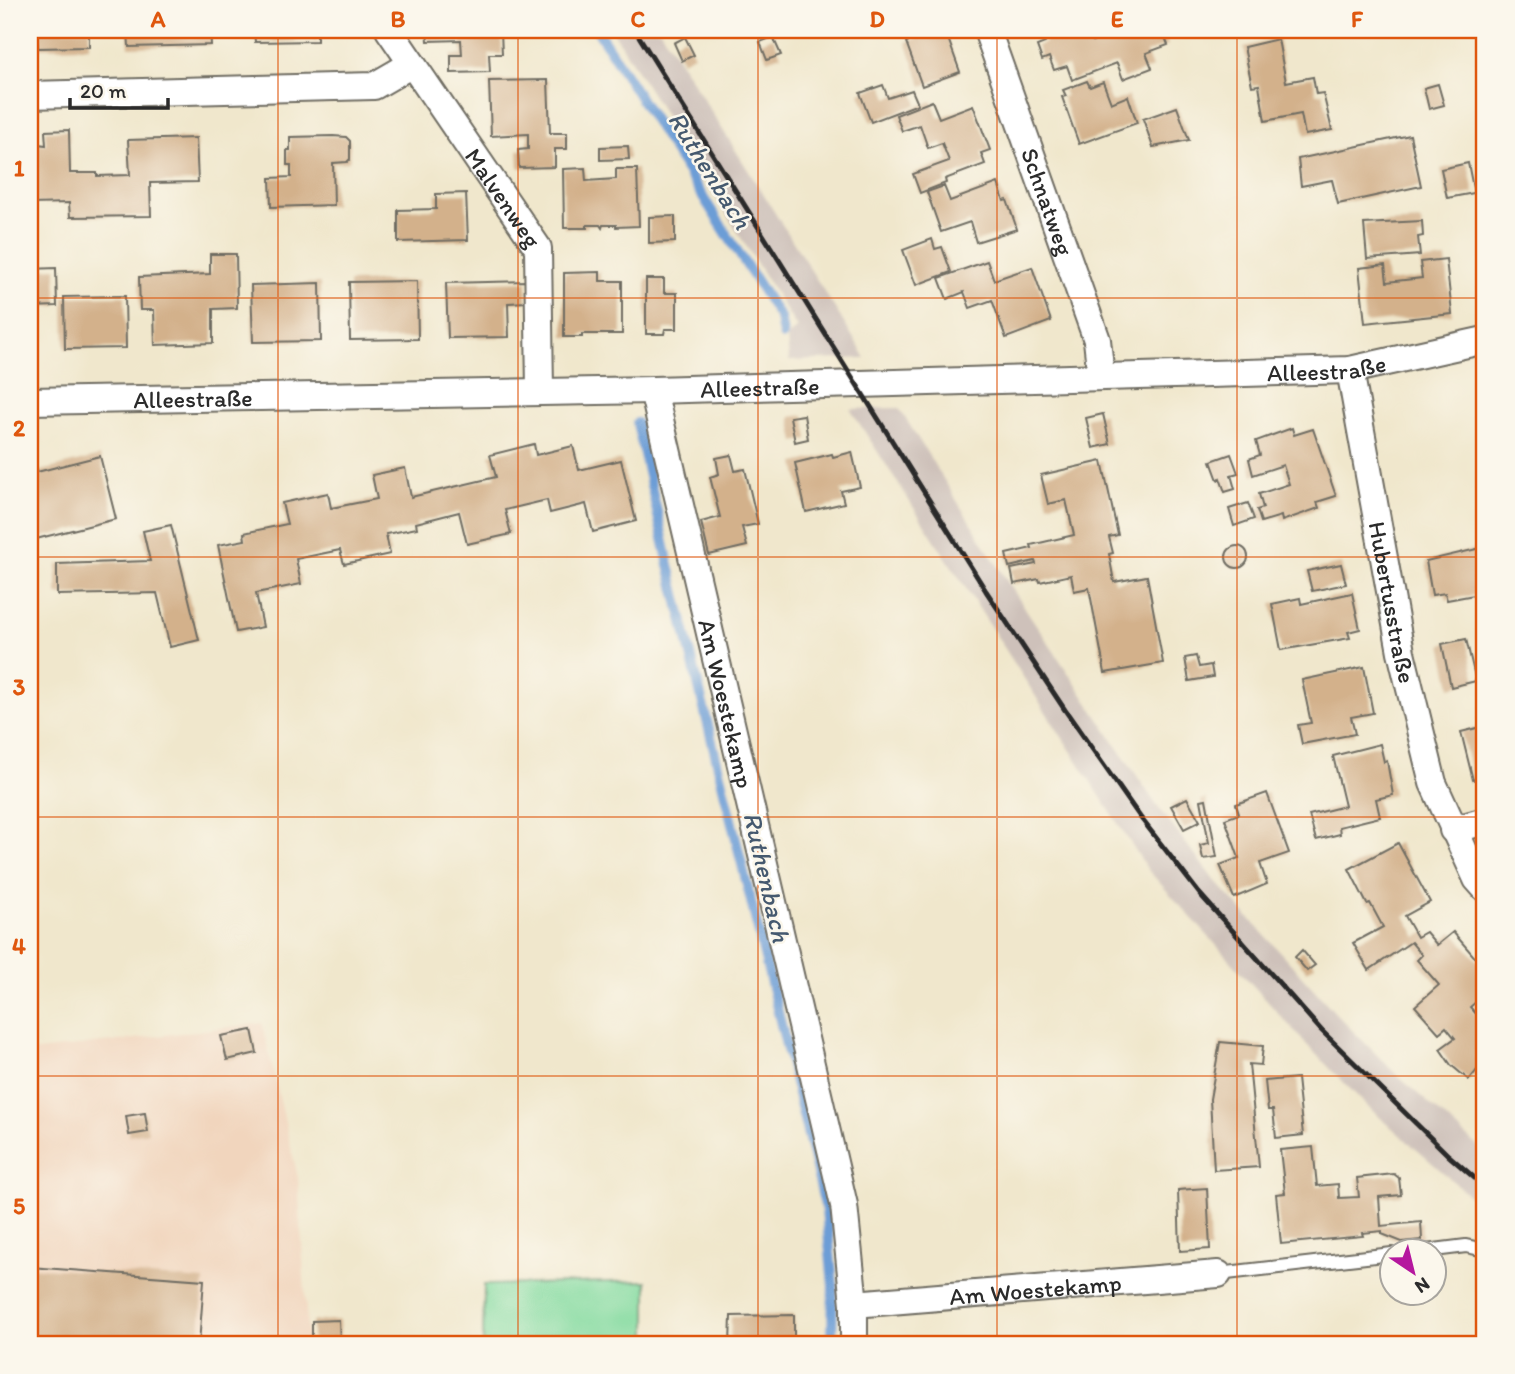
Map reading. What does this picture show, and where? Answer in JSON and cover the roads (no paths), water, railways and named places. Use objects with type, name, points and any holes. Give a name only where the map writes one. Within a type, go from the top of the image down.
[{"type":"street","name":"Malvenweg","points":[[389,30],[538,248],[540,391]]},
{"type":"street","name":"Schnatweg","points":[[987,30],[1097,340],[1101,376]]},
{"type":"street","points":[[30,95],[374,86],[412,64]]},
{"type":"street","name":"Alleestraße","points":[[30,401],[653,390],[1350,370],[1485,340]]},
{"type":"street","name":"Hubertusstraße","points":[[1350,370],[1401,652],[1433,783],[1477,879],[1485,888]]},
{"type":"street","name":"Am Woestekamp","points":[[653,390],[844,1205],[854,1304],[854,1344]]},
{"type":"street","points":[[1453,830],[1485,821]]},
{"type":"street","name":"Am Woestekamp","points":[[854,1304],[1218,1274]]},
{"type":"lane","points":[[1448,1248],[1466,1246],[1485,1250]]},
{"type":"lane","points":[[1218,1274],[1378,1256]]},
{"type":"waterway","name":"Ruthenbach","points":[[597,30],[780,318],[783,335]]},
{"type":"waterway","name":"Ruthenbach","points":[[637,423],[826,1209],[833,1285],[832,1343]]},
{"type":"railway","points":[[635,30],[986,591],[1140,817],[1199,893],[1321,1030],[1448,1155],[1485,1187]]}]
